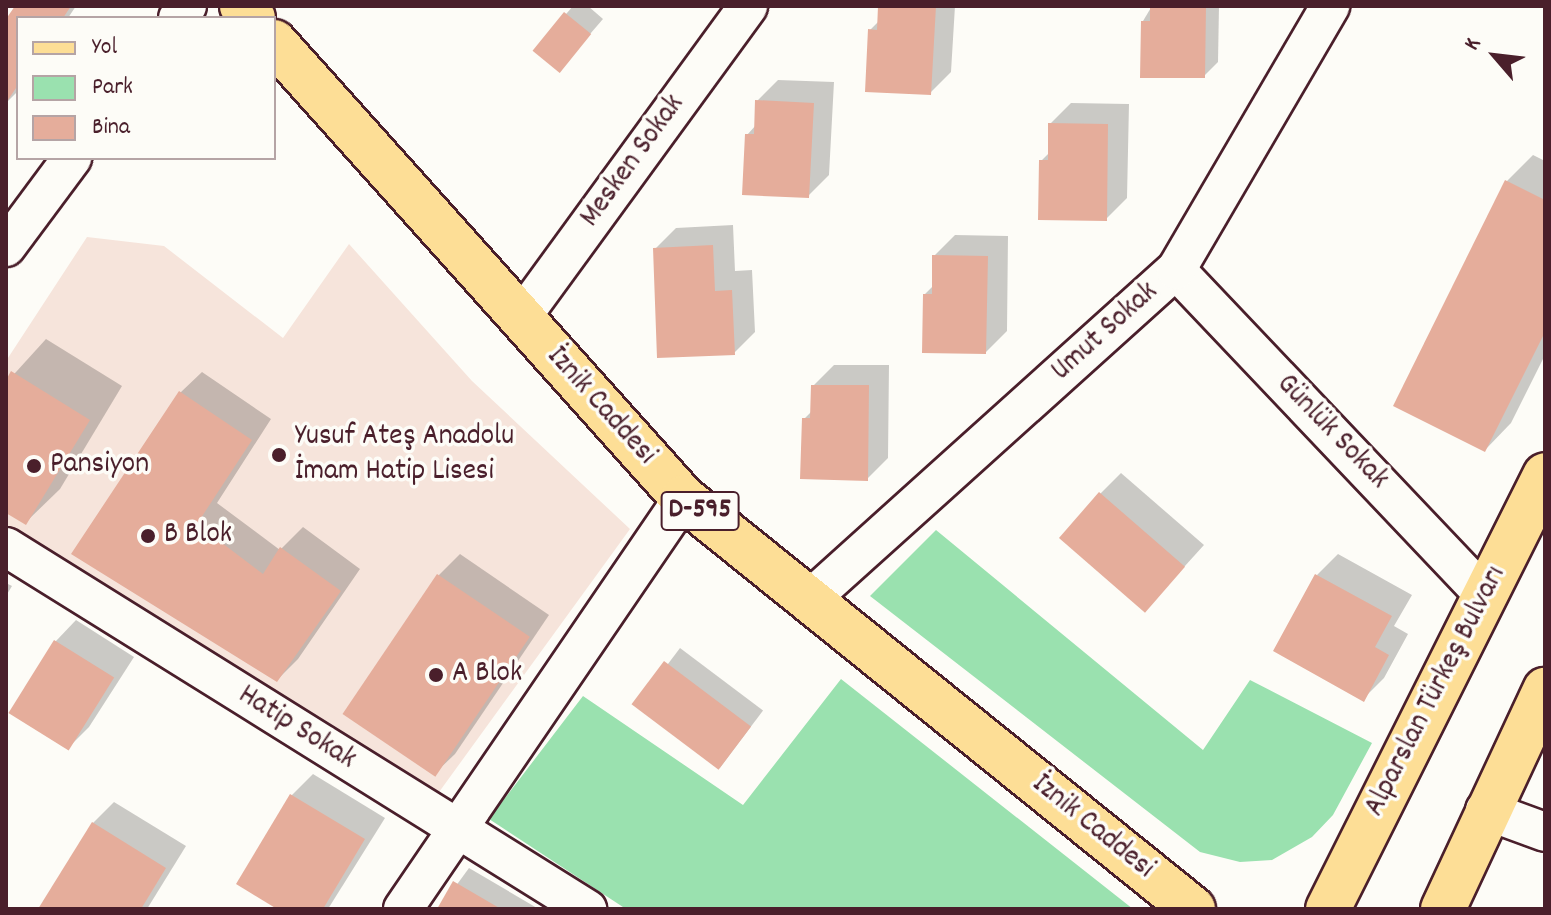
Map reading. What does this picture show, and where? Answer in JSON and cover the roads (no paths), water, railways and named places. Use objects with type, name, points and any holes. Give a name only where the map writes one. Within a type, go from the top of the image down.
[{"type":"main road","name":"İznik Caddesi","points":[[276,44],[683,498],[1193,909]]},
{"type":"main road","name":"Alparslan Türkeş Bulvarı","points":[[1328,909],[1545,475]]},
{"type":"main road","points":[[1443,909],[1485,810],[1545,690]]},
{"type":"street","name":"Mesken Sokak","points":[[520,319],[748,6]]},
{"type":"street","name":"Umut Sokak","points":[[809,600],[1176,270],[1330,6]]},
{"type":"street","points":[[12,226],[70,160]]},
{"type":"street","name":"Günlük Sokak","points":[[1176,270],[1486,597]]},
{"type":"street","points":[[403,909],[683,498]]},
{"type":"street","name":"Hatip Sokak","points":[[6,547],[457,831],[587,909]]},
{"type":"street","points":[[1485,810],[1545,832]]},
{"type":"place","name":"Yusuf Ateş Anadolu İmam Hatip Lisesi","points":[[279,455]]},
{"type":"place","name":"Pansiyon","points":[[34,466]]},
{"type":"place","name":"B Blok","points":[[148,536]]},
{"type":"place","name":"A Blok","points":[[436,675]]}]
